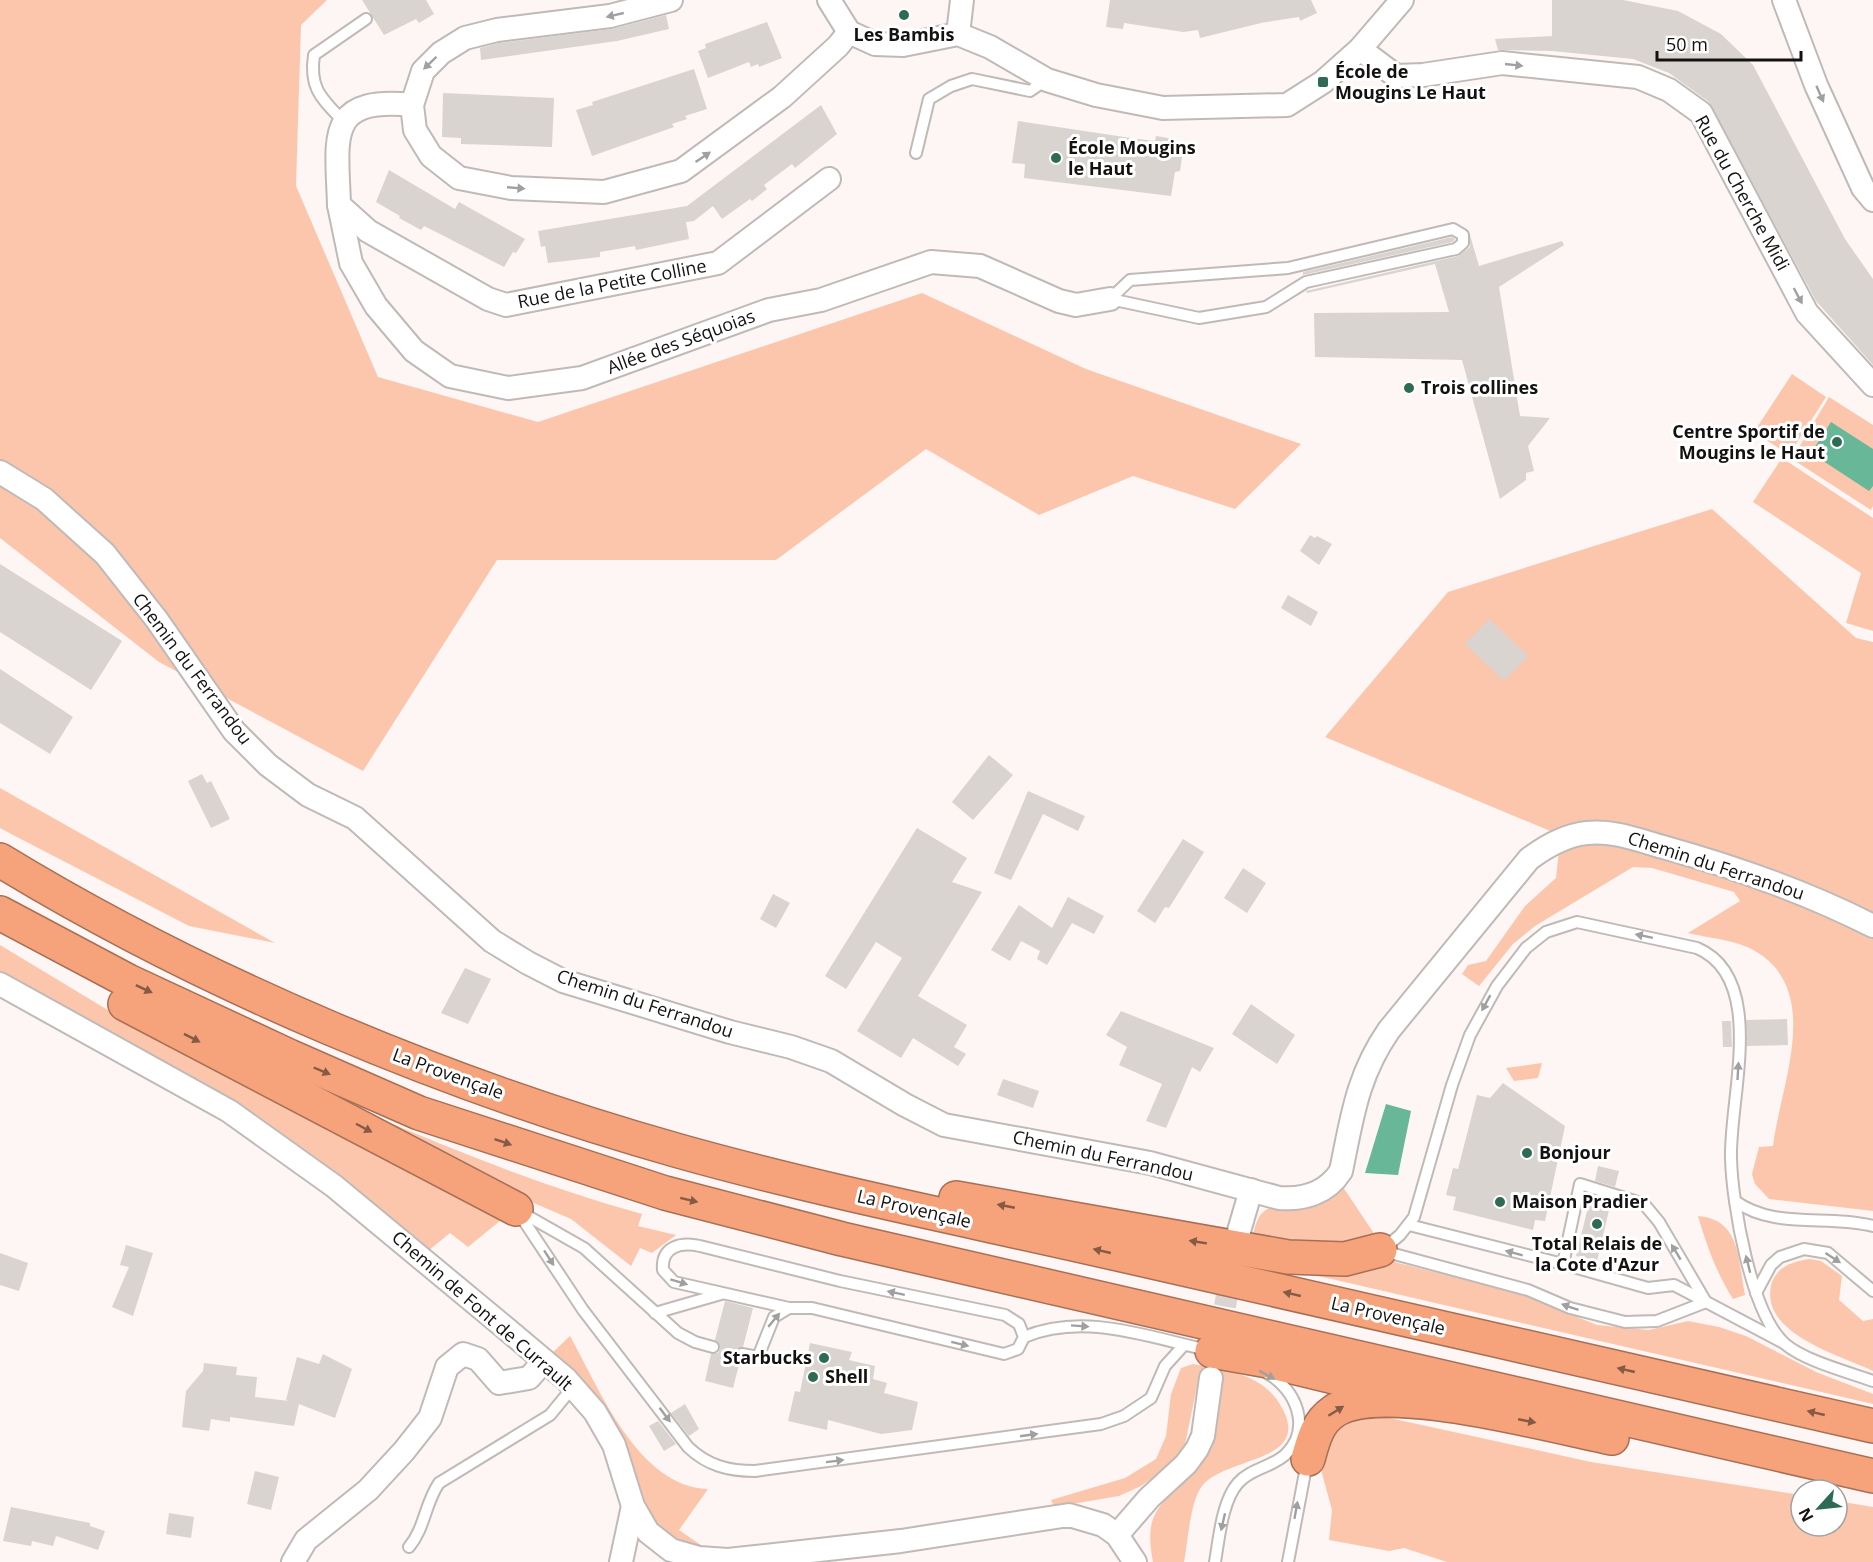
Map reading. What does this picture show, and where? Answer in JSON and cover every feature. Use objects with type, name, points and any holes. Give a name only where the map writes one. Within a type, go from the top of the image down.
[{"type":"highway","name":"La Provençale","points":[[0,860],[119,927],[221,977],[370,1045],[518,1100],[676,1150],[776,1176],[1873,1426]]},
{"type":"highway","points":[[3,914],[70,969],[122,1002],[516,1209]]},
{"type":"highway","points":[[3,914],[128,981],[419,1113],[665,1193],[889,1250],[1873,1476]]},
{"type":"highway","points":[[776,1176],[984,1202],[1288,1257],[1345,1259],[1380,1250]]},
{"type":"highway","points":[[1203,1358],[1268,1360],[1422,1400],[1839,1487],[1873,1490]]},
{"type":"highway","points":[[1308,1459],[1319,1425],[1334,1410],[1351,1404],[1377,1400],[1422,1400]]},
{"type":"street","points":[[671,0],[610,16],[497,30],[465,39],[441,53],[423,71],[412,105],[415,130],[431,156],[459,178],[511,188],[604,192],[681,171],[782,97],[838,46],[849,32]]},
{"type":"street","points":[[829,0],[849,32],[875,44],[903,45],[958,34],[990,48],[1047,80],[1096,95],[1163,108],[1287,105],[1323,82],[1360,49],[1402,0]]},
{"type":"street","points":[[958,34],[962,0]]},
{"type":"street","points":[[1784,0],[1816,85],[1863,188],[1873,200]]},
{"type":"street","name":"Rue du Cherche Midi","points":[[1360,49],[1396,76],[1423,75],[1502,63],[1638,77],[1669,90],[1701,113],[1807,313],[1873,385]]},
{"type":"street","points":[[339,205],[337,143],[343,121],[361,107],[383,102],[412,105]]},
{"type":"street","name":"Rue de la Petite Colline","points":[[339,205],[368,231],[488,298],[506,305],[718,263],[829,179]]},
{"type":"street","name":"Allée des Séquoias","points":[[339,205],[351,263],[376,306],[414,351],[450,376],[508,387],[582,378],[769,310],[821,300],[931,262],[980,266],[1059,301],[1076,305],[1110,299]]},
{"type":"street","name":"Chemin du Ferrandou","points":[[0,472],[44,499],[105,554],[157,620],[234,732],[268,765],[308,795],[355,818],[492,940],[562,981],[730,1032],[791,1047],[831,1061],[944,1125],[1150,1163],[1291,1199],[1313,1194],[1332,1184],[1341,1171],[1355,1098],[1372,1054],[1516,871],[1538,852],[1557,842],[1587,833],[1618,834],[1703,858],[1790,888],[1873,926]]},
{"type":"street","name":"Chemin de Font de Currault","points":[[0,984],[229,1111],[334,1186],[544,1361],[573,1387],[595,1412],[614,1445],[633,1506],[648,1532],[671,1550],[699,1558],[728,1560],[901,1540],[1069,1515],[1103,1525],[1117,1535],[1135,1562]]},
{"type":"street","points":[[1239,1231],[1251,1190]]},
{"type":"street","points":[[293,1562],[306,1540],[368,1490],[404,1451],[430,1418],[447,1366],[463,1354],[478,1359],[499,1383],[529,1378],[544,1361]]},
{"type":"street","points":[[1117,1535],[1149,1498],[1186,1464],[1197,1449],[1203,1436],[1203,1358]]},
{"type":"street","points":[[621,1562],[633,1506]]},
{"type":"lane","points":[[343,121],[317,93],[311,70],[314,55],[366,18]]},
{"type":"lane","points":[[916,153],[929,99],[951,86],[972,79],[1030,91],[1047,80]]},
{"type":"lane","points":[[1453,229],[1463,235],[1463,243],[1456,249],[1306,282],[1266,307],[1199,318],[1110,299],[1130,280],[1288,268],[1453,229]]},
{"type":"lane","points":[[1380,1250],[1393,1243],[1409,1225],[1420,1203],[1452,1085],[1485,1003],[1526,948],[1546,932],[1577,922],[1697,948],[1710,953],[1722,964],[1736,998],[1739,1052],[1731,1158],[1735,1201],[1756,1294],[1763,1312],[1785,1344]]},
{"type":"lane","points":[[1563,1264],[1580,1184],[1644,1204],[1659,1222],[1706,1302]]},
{"type":"lane","points":[[1735,1201],[1750,1212],[1763,1216],[1838,1220],[1873,1226]]},
{"type":"lane","points":[[516,1209],[584,1248],[610,1268],[678,1333],[713,1347]]},
{"type":"lane","points":[[516,1209],[583,1310],[688,1447],[699,1457],[720,1468],[763,1470],[1101,1424],[1124,1416],[1151,1398],[1165,1366],[1203,1358]]},
{"type":"lane","points":[[1409,1225],[1648,1288],[1674,1285],[1803,1354],[1873,1381]]},
{"type":"lane","points":[[681,1244],[700,1246],[840,1281],[1013,1318],[1023,1331],[1024,1337],[1018,1349],[1004,1354],[812,1308],[789,1308],[724,1293],[674,1282],[663,1270],[664,1256],[668,1250],[681,1244]]},
{"type":"lane","points":[[1756,1294],[1770,1265],[1780,1257],[1804,1249],[1828,1253],[1873,1291]]},
{"type":"lane","points":[[1380,1250],[1528,1290],[1570,1308],[1625,1322],[1657,1322],[1706,1302]]},
{"type":"lane","points":[[655,1312],[724,1293]]},
{"type":"lane","points":[[741,1354],[758,1357],[768,1324],[774,1317],[789,1308]]},
{"type":"lane","points":[[1024,1337],[1040,1330],[1069,1325],[1120,1329],[1203,1358],[1276,1379],[1292,1397],[1300,1421],[1294,1444],[1285,1455],[1251,1473],[1238,1483],[1232,1493],[1215,1562]]},
{"type":"lane","points":[[409,1547],[425,1521],[433,1491],[439,1483],[550,1415],[573,1387]]},
{"type":"lane","points":[[1288,1562],[1308,1459]]},
{"type":"shaded area","points":[[0,0],[327,0],[301,25],[296,186],[378,377],[538,422],[922,293],[1086,369],[1301,444],[1235,509],[1133,476],[1039,515],[926,449],[776,560],[497,560],[363,771],[159,662],[0,538]]},
{"type":"shaded area","points":[[1792,374],[1826,397],[1789,455],[1754,432]]},
{"type":"shaded area","name":"Centre Sportif de Mougins le Haut","points":[[1829,397],[1873,425],[1873,506],[1871,510],[1792,459]]},
{"type":"shaded area","points":[[1831,422],[1873,449],[1873,486],[1869,491],[1811,453]]},
{"type":"shaded area","points":[[1782,458],[1873,518],[1873,631],[1846,623],[1861,573],[1753,502]]},
{"type":"shaded area","points":[[1712,509],[1856,638],[1873,642],[1873,1211],[1769,1199],[1755,1184],[1752,1174],[1759,1147],[1773,1146],[1789,1068],[1793,1014],[1788,990],[1776,968],[1755,951],[1731,942],[1688,933],[1740,901],[1734,892],[1652,868],[1633,867],[1535,926],[1513,944],[1479,986],[1462,974],[1468,965],[1486,961],[1525,906],[1556,878],[1559,851],[1555,833],[1325,737],[1448,592]]},
{"type":"shaded area","points":[[0,788],[275,943],[189,926],[0,828]]},
{"type":"shaded area","points":[[0,945],[121,1018],[506,1216],[468,1247],[450,1233],[428,1251],[0,971]]},
{"type":"shaded area","points":[[1542,1063],[1538,1078],[1514,1081],[1506,1068]]},
{"type":"shaded area","points":[[1386,1104],[1411,1111],[1398,1175],[1365,1173]]},
{"type":"shaded area","points":[[369,1114],[572,1193],[642,1214],[638,1226],[676,1235],[652,1253],[640,1248],[631,1266],[571,1219],[501,1189]]},
{"type":"shaded area","points":[[1343,1187],[1379,1241],[1364,1246],[1252,1241],[1257,1221],[1268,1209],[1276,1207],[1294,1210],[1310,1207],[1322,1203]]},
{"type":"shaded area","points":[[1698,1216],[1712,1219],[1730,1233],[1738,1256],[1745,1295],[1733,1299],[1727,1289],[1712,1259]]},
{"type":"shaded area","points":[[1810,1259],[1821,1261],[1842,1276],[1839,1300],[1863,1321],[1873,1319],[1873,1371],[1823,1350],[1790,1330],[1778,1317],[1771,1303],[1773,1279],[1786,1266]]},
{"type":"shaded area","points":[[1390,1261],[1515,1292],[1597,1325],[1649,1330],[1688,1321],[1719,1327],[1746,1336],[1816,1372],[1873,1394],[1873,1404],[1310,1274]]},
{"type":"shaded area","points":[[570,1336],[608,1407],[641,1453],[661,1472],[683,1484],[708,1489],[679,1530],[711,1552],[663,1538],[551,1354]]},
{"type":"shaded area","points":[[1193,1364],[1243,1375],[1264,1386],[1281,1406],[1288,1425],[1286,1438],[1277,1448],[1263,1456],[1214,1476],[1202,1486],[1192,1511],[1184,1562],[1153,1562],[1151,1531],[1153,1520],[1164,1501],[1194,1471],[1209,1452],[1217,1424],[1222,1380],[1199,1377],[1184,1449],[1169,1466],[1141,1486],[1119,1496],[1054,1507],[1051,1500],[1125,1478],[1156,1459],[1166,1436],[1171,1394],[1181,1368]]},
{"type":"shaded area","points":[[1376,1415],[1591,1462],[1789,1493],[1789,1538],[1849,1538],[1849,1503],[1873,1507],[1873,1562],[1447,1562],[1404,1548],[1389,1551],[1329,1540],[1332,1510],[1318,1459],[1332,1421]]},
{"type":"building","points":[[362,0],[426,0],[434,14],[419,23],[416,19],[384,35]]},
{"type":"building","points":[[1110,0],[1311,0],[1317,13],[1300,21],[1299,17],[1261,23],[1200,38],[1198,30],[1183,32],[1124,23],[1123,29],[1106,27]]},
{"type":"building","points":[[1552,0],[1623,0],[1678,11],[1721,34],[1753,65],[1845,239],[1873,279],[1873,365],[1816,301],[1709,102],[1669,73],[1633,59],[1552,51],[1498,50],[1495,39],[1552,36]]},
{"type":"building","points":[[666,15],[669,29],[617,41],[481,60],[480,48],[499,43],[612,29]]},
{"type":"building","points":[[767,22],[782,58],[759,67],[758,64],[751,67],[749,62],[708,78],[698,51],[706,48],[705,44]]},
{"type":"building","points":[[694,69],[707,109],[685,116],[687,119],[672,124],[674,127],[592,156],[576,110],[593,105],[592,102]]},
{"type":"building","points":[[443,93],[554,98],[552,147],[461,144],[461,138],[442,137]]},
{"type":"building","points":[[821,105],[837,134],[795,168],[792,164],[764,185],[767,189],[752,201],[750,199],[722,219],[713,206],[694,221],[686,222],[689,239],[636,250],[635,246],[600,252],[600,257],[548,263],[545,246],[541,247],[538,231],[687,206]]},
{"type":"building","points":[[1018,121],[1155,141],[1156,136],[1174,139],[1174,142],[1184,144],[1180,171],[1175,172],[1171,196],[1024,178],[1025,164],[1012,163]]},
{"type":"building","points":[[389,170],[455,209],[459,202],[525,239],[516,253],[513,252],[504,267],[424,226],[421,230],[376,202]]},
{"type":"building","points":[[1470,235],[1479,266],[1562,241],[1564,245],[1499,287],[1520,416],[1550,418],[1528,446],[1534,471],[1526,473],[1526,480],[1500,499],[1462,360],[1315,357],[1314,313],[1449,312],[1435,264],[1307,293],[1306,291],[1458,256],[1470,247]]},
{"type":"building","points":[[1452,237],[1455,239],[1453,242],[1303,275],[1303,272]]},
{"type":"building","points":[[1310,535],[1332,544],[1319,565],[1300,551]]},
{"type":"building","points":[[0,564],[122,641],[91,690],[0,632]]},
{"type":"building","points":[[1288,595],[1318,612],[1311,626],[1281,608]]},
{"type":"building","points":[[1489,619],[1528,656],[1504,681],[1465,644]]},
{"type":"building","points":[[0,669],[73,717],[50,754],[0,723]]},
{"type":"building","points":[[989,755],[1013,775],[973,820],[952,802]]},
{"type":"building","points":[[202,774],[207,783],[211,781],[230,819],[211,828],[188,781]]},
{"type":"building","points":[[1028,791],[1085,816],[1078,831],[1043,814],[1011,880],[994,873]]},
{"type":"building","points":[[917,828],[967,858],[952,882],[982,892],[918,996],[967,1025],[954,1047],[966,1054],[958,1066],[913,1038],[901,1058],[857,1031],[902,958],[876,942],[846,989],[825,976]]},
{"type":"building","points":[[1183,839],[1204,852],[1169,908],[1165,907],[1155,923],[1137,911]]},
{"type":"building","points":[[1243,868],[1266,883],[1247,913],[1224,898]]},
{"type":"building","points":[[773,894],[790,903],[776,928],[760,919]]},
{"type":"building","points":[[1068,897],[1104,916],[1094,934],[1072,923],[1047,965],[1037,959],[1040,951],[1021,941],[1010,961],[991,950],[1019,905],[1052,928]]},
{"type":"building","points":[[465,968],[491,979],[468,1024],[441,1013]]},
{"type":"building","points":[[1251,1004],[1295,1035],[1277,1064],[1232,1034]]},
{"type":"building","points":[[1121,1011],[1214,1048],[1200,1072],[1192,1067],[1166,1128],[1146,1121],[1162,1084],[1119,1065],[1127,1047],[1106,1035]]},
{"type":"building","points":[[1787,1019],[1788,1045],[1747,1046],[1746,1020]]},
{"type":"building","points":[[1722,1021],[1731,1021],[1732,1047],[1723,1047]]},
{"type":"building","points":[[1003,1079],[1039,1091],[1033,1108],[997,1095]]},
{"type":"building","points":[[1503,1083],[1565,1126],[1545,1221],[1535,1220],[1533,1230],[1453,1210],[1456,1197],[1446,1195],[1453,1168],[1458,1169],[1477,1095],[1490,1098]]},
{"type":"building","points":[[1598,1166],[1619,1171],[1615,1187],[1595,1181]]},
{"type":"building","points":[[1591,1195],[1611,1202],[1597,1261],[1576,1256]]},
{"type":"building","points":[[126,1245],[153,1253],[133,1316],[112,1307],[129,1267],[120,1265]]},
{"type":"building","points":[[0,1253],[28,1263],[19,1291],[0,1285]]},
{"type":"building","points":[[725,1301],[753,1308],[743,1347],[735,1352],[740,1361],[733,1388],[705,1381],[711,1354],[718,1353],[720,1348],[715,1340]]},
{"type":"building","points":[[810,1343],[852,1352],[849,1360],[875,1366],[873,1379],[887,1383],[884,1393],[918,1402],[912,1430],[881,1434],[828,1420],[827,1430],[788,1421],[795,1391],[800,1392]]},
{"type":"building","points":[[323,1354],[352,1369],[335,1418],[299,1404],[294,1426],[230,1417],[230,1422],[211,1419],[209,1431],[182,1427],[186,1391],[203,1371],[204,1363],[237,1367],[236,1375],[257,1377],[255,1397],[289,1401],[286,1400],[297,1357],[319,1364]]},
{"type":"building","points":[[685,1404],[699,1429],[689,1436],[671,1413]]},
{"type":"building","points":[[658,1421],[676,1444],[664,1451],[649,1426]]},
{"type":"building","points":[[255,1471],[279,1477],[271,1510],[247,1504]]},
{"type":"building","points":[[11,1507],[90,1523],[90,1526],[105,1531],[98,1550],[56,1536],[53,1546],[32,1541],[31,1546],[3,1541]]},
{"type":"building","points":[[169,1513],[194,1517],[191,1538],[166,1534]]},
{"type":"tunnel","points":[[1219,1339],[1232,1268]]},
{"type":"place","name":"Les Bambis","points":[[904,15]]},
{"type":"place","name":"École de Mougins Le Haut","points":[[1323,82]]},
{"type":"place","name":"École Mougins le Haut","points":[[1056,158]]},
{"type":"place","name":"Trois collines","points":[[1409,388]]},
{"type":"place","name":"Centre Sportif de Mougins le Haut","points":[[1837,442]]},
{"type":"place","name":"Bonjour","points":[[1527,1153]]},
{"type":"place","name":"Maison Pradier","points":[[1500,1202]]},
{"type":"place","name":"Total Relais de la Cote d'Azur","points":[[1597,1224]]},
{"type":"place","name":"Starbucks","points":[[824,1358]]},
{"type":"place","name":"Shell","points":[[813,1377]]}]
